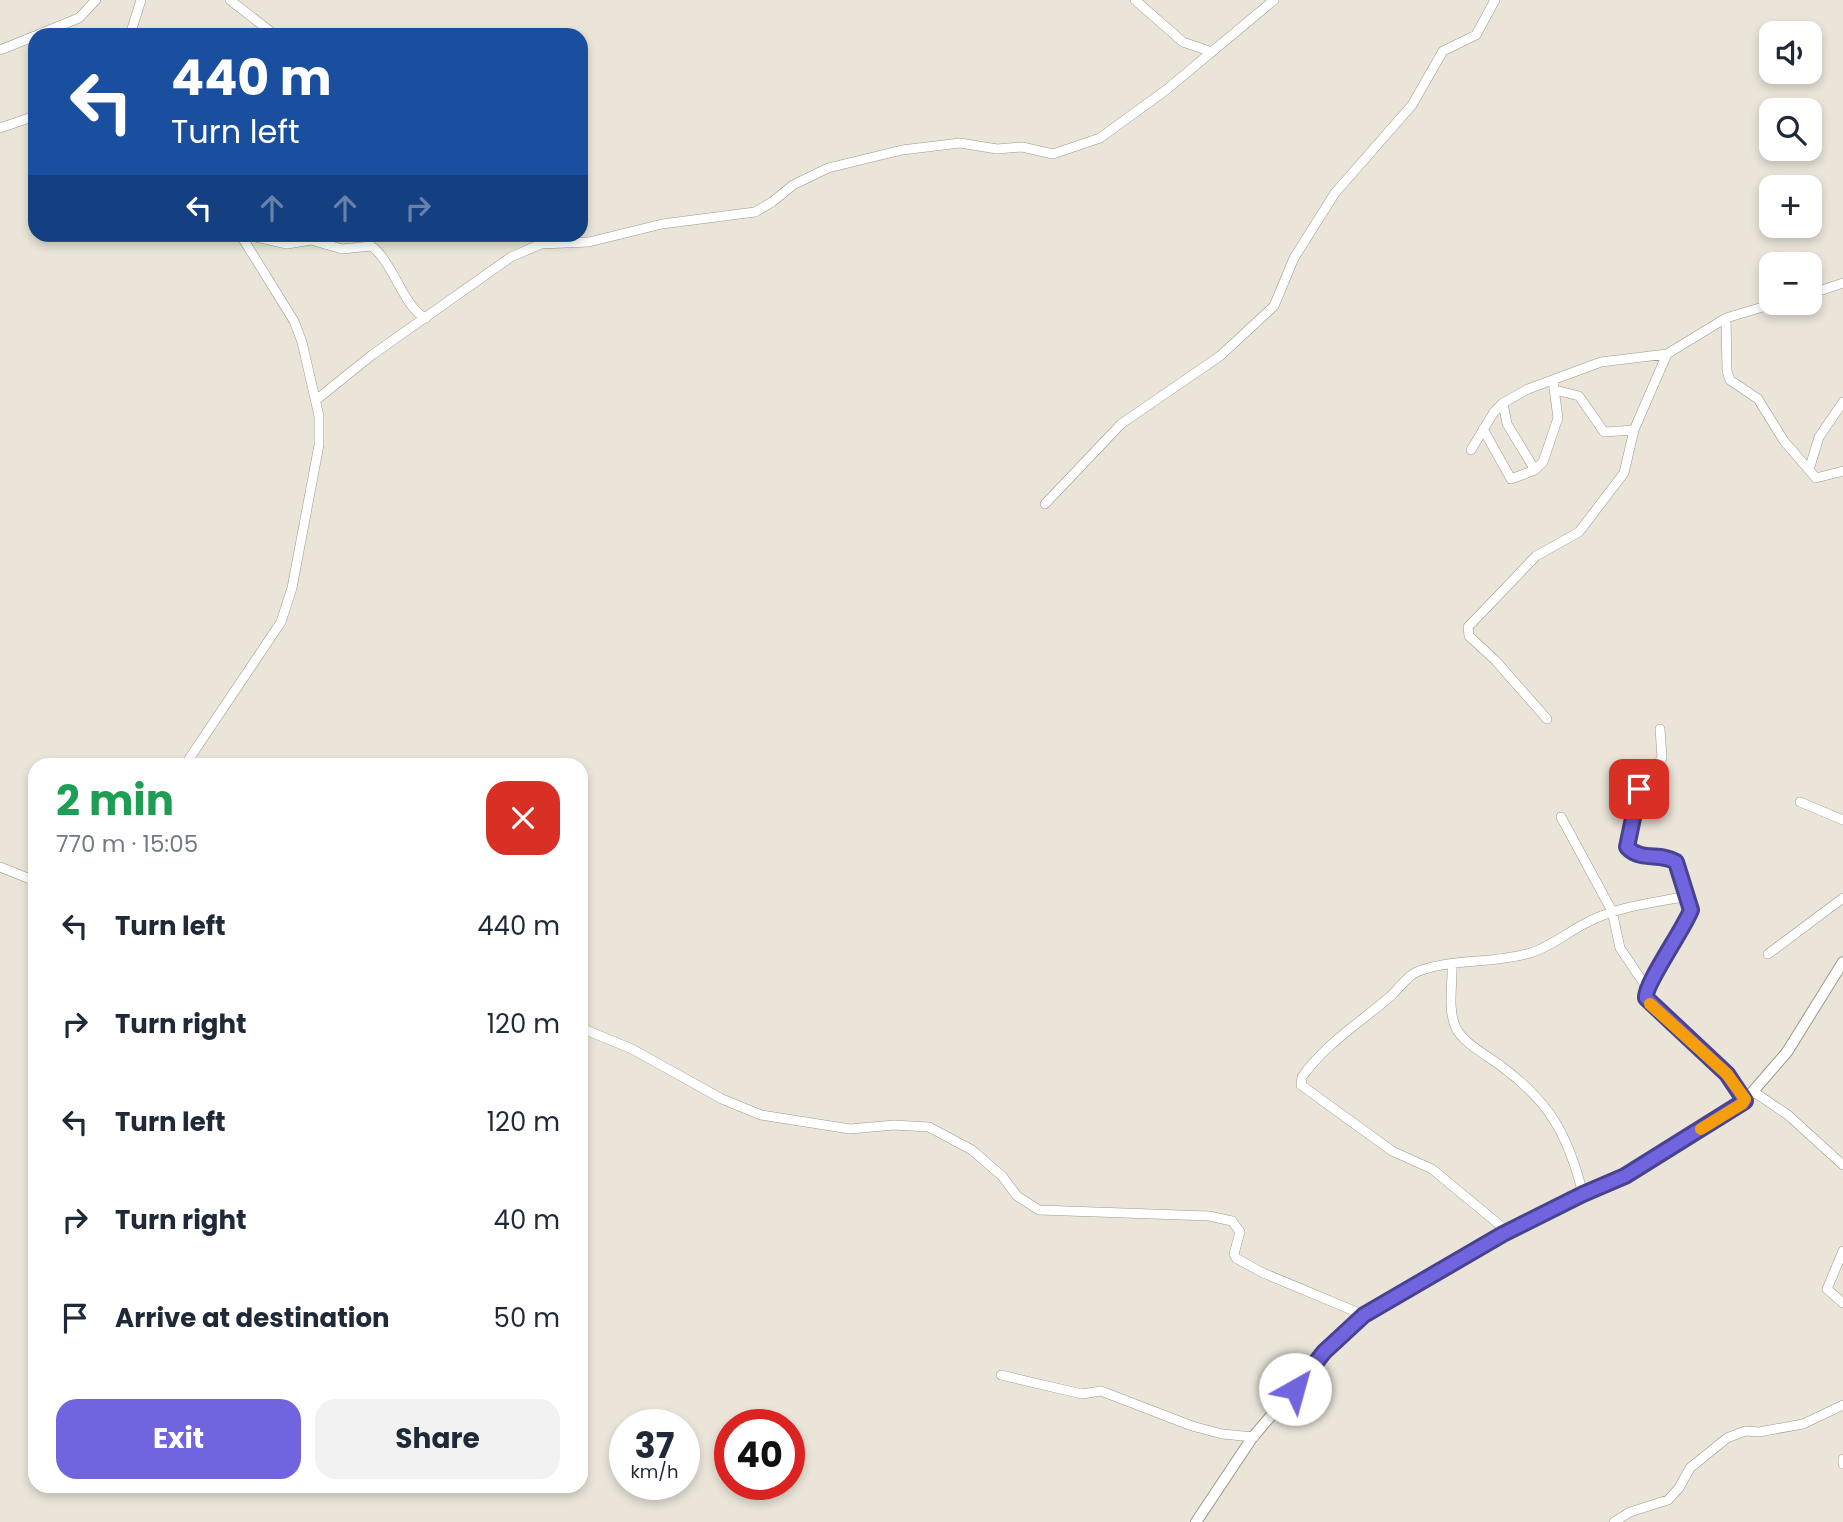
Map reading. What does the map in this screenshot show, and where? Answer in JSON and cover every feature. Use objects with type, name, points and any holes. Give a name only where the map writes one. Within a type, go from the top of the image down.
[{"type":"street","points":[[54,28],[79,18],[96,0]]},
{"type":"street","points":[[132,28],[141,0]]},
{"type":"street","points":[[230,0],[266,28]]},
{"type":"street","points":[[1135,0],[1183,42],[1212,52]]},
{"type":"street","points":[[316,400],[372,355],[524,250],[548,242],[589,242],[662,224],[755,212],[808,176],[846,162],[952,143],[997,149],[1023,148],[1047,154],[1064,152],[1100,138],[1212,52],[1274,0]]},
{"type":"street","points":[[1045,504],[1121,424],[1220,356],[1274,306],[1297,251],[1335,193],[1405,115],[1443,51],[1466,43],[1476,35],[1495,0]]},
{"type":"street","points":[[0,51],[28,39]]},
{"type":"street","points":[[0,128],[28,118]]},
{"type":"street","points":[[191,758],[281,622],[292,588],[304,516],[316,474],[320,434],[310,365],[294,321],[246,242]]},
{"type":"street","points":[[278,242],[299,242]]},
{"type":"street","points":[[317,242],[336,248],[371,246],[381,255],[419,315],[426,318]]},
{"type":"street","points":[[1822,290],[1843,283]]},
{"type":"street","points":[[1471,450],[1503,403],[1528,389],[1554,385],[1601,362],[1667,354],[1726,318],[1759,308]]},
{"type":"street","points":[[1726,318],[1727,371],[1730,380],[1758,399],[1784,441],[1809,470],[1821,479],[1843,471]]},
{"type":"street","points":[[1547,719],[1495,660],[1469,636],[1468,627],[1536,556],[1579,532],[1624,474],[1634,430],[1667,354]]},
{"type":"street","points":[[1554,385],[1579,396],[1604,432],[1634,430]]},
{"type":"street","points":[[1483,429],[1511,479],[1535,470],[1544,462],[1556,428],[1558,410],[1554,385]]},
{"type":"street","points":[[1809,470],[1819,437],[1843,402]]},
{"type":"street","points":[[1503,403],[1507,424],[1535,470]]},
{"type":"street","points":[[1660,729],[1662,758],[1636,795],[1627,847],[1638,855],[1667,857],[1676,862],[1691,910],[1645,995],[1651,1005],[1727,1074],[1745,1101]]},
{"type":"street","points":[[1800,803],[1843,820]]},
{"type":"street","points":[[1561,817],[1612,911],[1620,948],[1647,988]]},
{"type":"street","points":[[0,867],[28,878]]},
{"type":"street","points":[[1507,1231],[1432,1169],[1392,1151],[1301,1085],[1302,1077],[1312,1062],[1415,972],[1452,964],[1490,962],[1531,953],[1555,943],[1584,923],[1612,911],[1688,896]]},
{"type":"street","points":[[1768,954],[1843,898]]},
{"type":"street","points":[[1196,1522],[1230,1467],[1254,1437],[1324,1352],[1364,1315],[1507,1231],[1625,1176],[1745,1101],[1797,1038],[1843,962]]},
{"type":"street","points":[[1452,964],[1451,1009],[1457,1031],[1530,1087],[1545,1105],[1571,1151],[1583,1194]]},
{"type":"street","points":[[588,1031],[655,1060],[722,1099],[751,1112],[850,1129],[894,1125],[929,1127],[972,1150],[1002,1176],[1017,1196],[1039,1210],[1209,1216],[1232,1221],[1240,1232],[1234,1254],[1236,1258],[1261,1272],[1364,1315]]},
{"type":"street","points":[[1754,1092],[1788,1115],[1843,1164]]},
{"type":"street","points":[[1843,1251],[1827,1290],[1843,1303]]},
{"type":"street","points":[[1001,1375],[1082,1394],[1101,1391],[1192,1426],[1222,1434],[1254,1437]]},
{"type":"street","points":[[1614,1522],[1630,1512],[1668,1500],[1679,1488],[1690,1468],[1727,1438],[1745,1431],[1759,1432],[1803,1424],[1843,1405]]},
{"type":"street","points":[[1843,1459],[1843,1464]]},
{"type":"slow traffic","points":[[1650,1004],[1727,1074],[1745,1099],[1742,1104],[1701,1129]]},
{"type":"route","points":[[1295,1389],[1324,1352],[1364,1315],[1503,1234],[1625,1176],[1745,1101],[1727,1074],[1646,998],[1645,992],[1675,944],[1691,905],[1676,862],[1667,857],[1638,855],[1627,847],[1626,841],[1639,789]]}]
